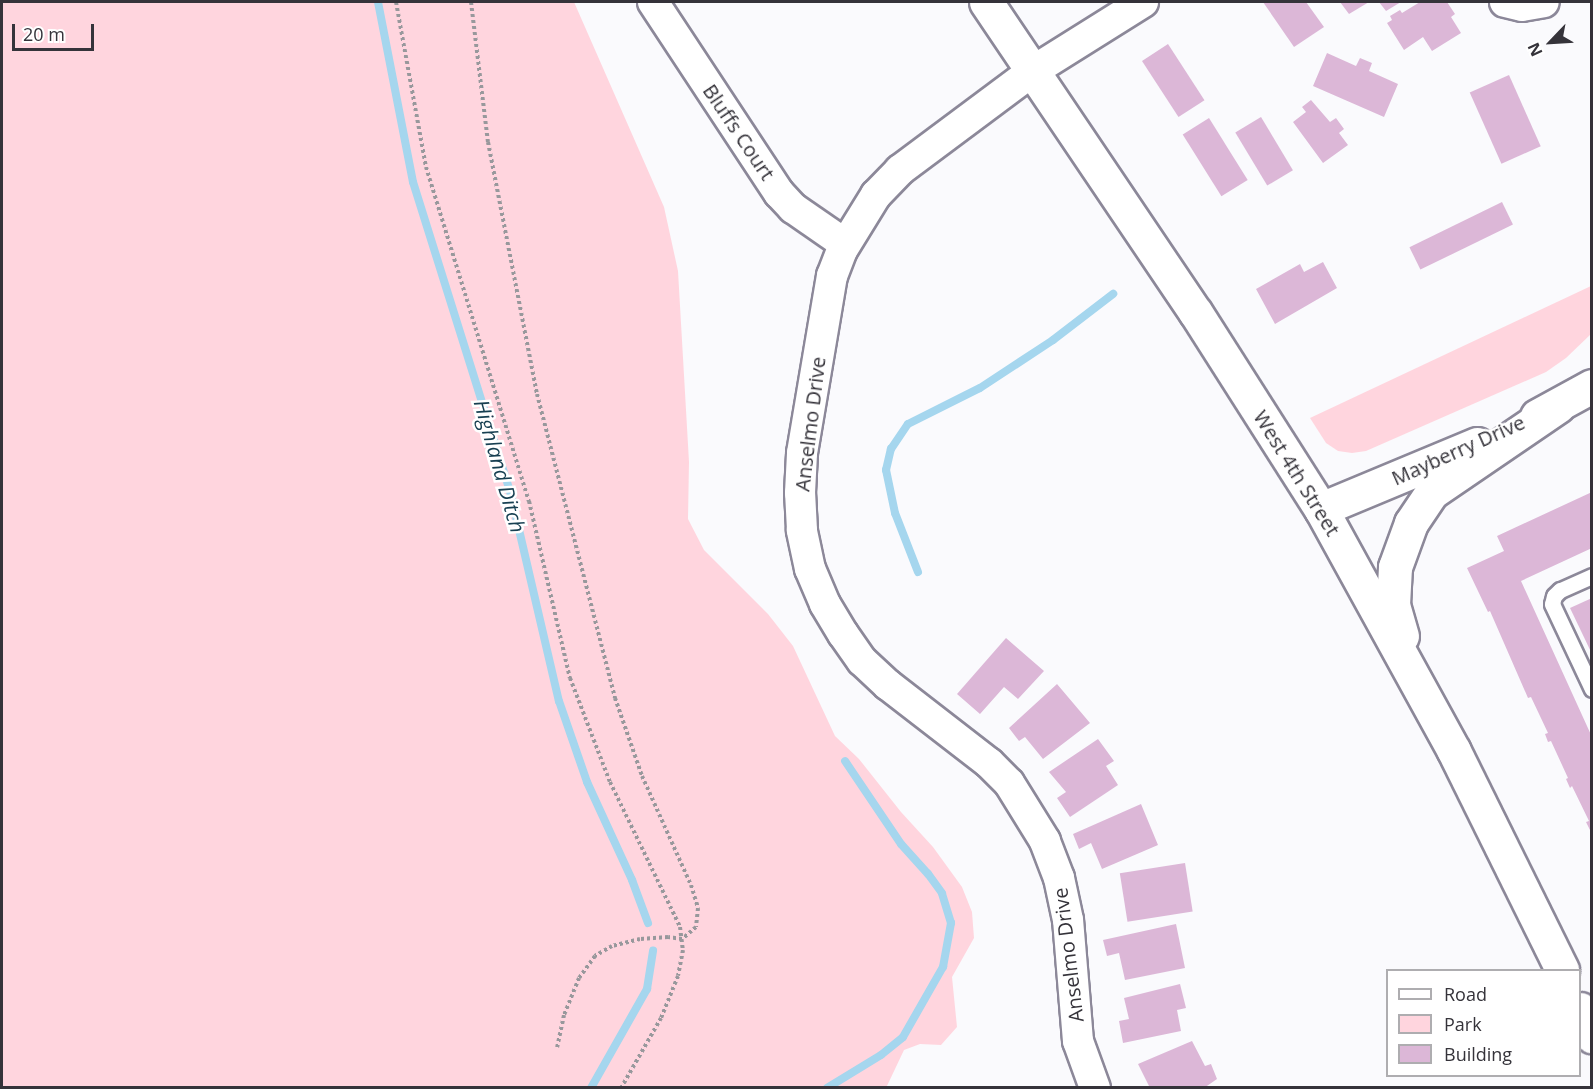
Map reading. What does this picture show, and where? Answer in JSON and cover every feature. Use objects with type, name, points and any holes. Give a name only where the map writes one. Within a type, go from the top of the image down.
[{"type":"main road","name":"West 4th Street","points":[[986,2],[1196,313],[1321,509],[1413,675],[1507,854],[1562,969]]},
{"type":"main road","name":"Mayberry Drive","points":[[1321,509],[1488,439],[1558,406],[1592,386]]},
{"type":"main road","points":[[1413,675],[1393,605],[1395,567],[1412,523],[1432,492],[1558,406]]},
{"type":"main road","points":[[1581,1011],[1592,1036]]},
{"type":"street","name":"Bluffs Court","points":[[653,2],[779,193],[800,214],[845,244]]},
{"type":"street","name":"Anselmo Drive","points":[[1095,1088],[1078,1041],[1068,920],[1059,878],[1045,841],[1009,783],[989,763],[888,685],[862,661],[825,604],[810,569],[802,530],[802,453],[824,309],[832,276],[845,244],[876,195],[900,170],[1033,71],[1143,2]]},
{"type":"street","points":[[1505,2],[1522,6],[1544,2]]},
{"type":"lane","points":[[1592,576],[1560,590],[1554,596],[1552,604],[1592,689]]},
{"type":"path","points":[[396,2],[426,167],[529,501],[570,678],[610,782],[680,927],[683,950],[678,976],[661,1018],[621,1088]]},
{"type":"path","points":[[471,2],[488,142],[537,394],[615,698],[642,776],[692,885],[698,908],[696,927],[682,939],[668,937],[640,939],[612,946],[595,956],[579,978],[564,1015],[557,1047]]},
{"type":"green space","points":[[2,2],[574,2],[664,207],[678,271],[689,462],[688,519],[704,550],[768,614],[793,646],[835,736],[859,759],[901,812],[933,847],[962,887],[972,912],[974,938],[952,977],[957,1027],[941,1045],[920,1044],[904,1050],[886,1088],[2,1087]]},
{"type":"green space","points":[[1591,286],[1591,334],[1566,358],[1546,372],[1366,451],[1352,453],[1338,451],[1326,443],[1310,418]]},
{"type":"building","points":[[1263,2],[1306,2],[1324,27],[1294,47]]},
{"type":"building","points":[[1340,2],[1369,2],[1349,14]]},
{"type":"building","points":[[1379,2],[1401,2],[1386,11]]},
{"type":"building","points":[[1420,2],[1447,2],[1455,14],[1451,17],[1461,33],[1432,51],[1423,37],[1404,50],[1387,23],[1392,20],[1390,16],[1400,10],[1402,13]]},
{"type":"building","points":[[1168,44],[1204,100],[1178,117],[1142,61]]},
{"type":"building","points":[[1327,53],[1356,66],[1360,58],[1372,63],[1369,71],[1398,84],[1384,117],[1313,86]]},
{"type":"building","points":[[1509,75],[1541,146],[1501,164],[1470,92]]},
{"type":"building","points":[[1311,100],[1330,122],[1336,118],[1344,129],[1339,133],[1348,145],[1323,163],[1293,122],[1306,112],[1302,107]]},
{"type":"building","points":[[1261,117],[1293,170],[1267,186],[1235,132]]},
{"type":"building","points":[[1209,118],[1248,180],[1221,196],[1183,134]]},
{"type":"building","points":[[1502,202],[1513,224],[1420,270],[1409,247]]},
{"type":"building","points":[[1323,262],[1337,288],[1275,324],[1256,289],[1300,264],[1304,272]]},
{"type":"building","points":[[1592,492],[1592,548],[1521,581],[1592,737],[1592,834],[1586,822],[1589,821],[1572,786],[1570,788],[1566,779],[1568,778],[1551,741],[1548,742],[1545,734],[1548,733],[1531,697],[1528,698],[1490,611],[1488,612],[1467,568],[1504,551],[1497,536]]},
{"type":"building","points":[[1592,598],[1592,654],[1570,608]]},
{"type":"building","points":[[1006,638],[1044,671],[1018,699],[1004,687],[980,714],[957,694]]},
{"type":"building","points":[[1057,684],[1090,723],[1043,759],[1025,737],[1019,741],[1009,728]]},
{"type":"building","points":[[1098,739],[1114,761],[1106,766],[1118,785],[1070,817],[1057,798],[1066,792],[1049,772]]},
{"type":"building","points":[[1141,804],[1158,845],[1102,869],[1091,843],[1079,849],[1073,834]]},
{"type":"building","points":[[1185,863],[1193,911],[1127,922],[1120,873]]},
{"type":"building","points":[[1176,924],[1185,968],[1125,980],[1119,953],[1107,956],[1103,940]]},
{"type":"building","points":[[1180,984],[1186,1008],[1177,1010],[1181,1031],[1123,1043],[1119,1021],[1129,1019],[1124,998]]},
{"type":"building","points":[[1192,1041],[1205,1066],[1211,1064],[1217,1079],[1204,1088],[1150,1088],[1138,1064]]},
{"type":"waterway","name":"Highland Ditch","points":[[378,2],[413,182],[510,491],[559,701],[587,782],[632,880],[648,923]]},
{"type":"waterway","points":[[918,572],[895,513],[886,470],[891,449],[908,424],[980,388],[1053,340],[1113,294]]},
{"type":"waterway","points":[[827,1088],[881,1055],[903,1037],[943,967],[951,923],[942,893],[901,844],[845,761]]},
{"type":"waterway","name":"Highland Ditch","points":[[591,1088],[647,989],[653,950]]}]
